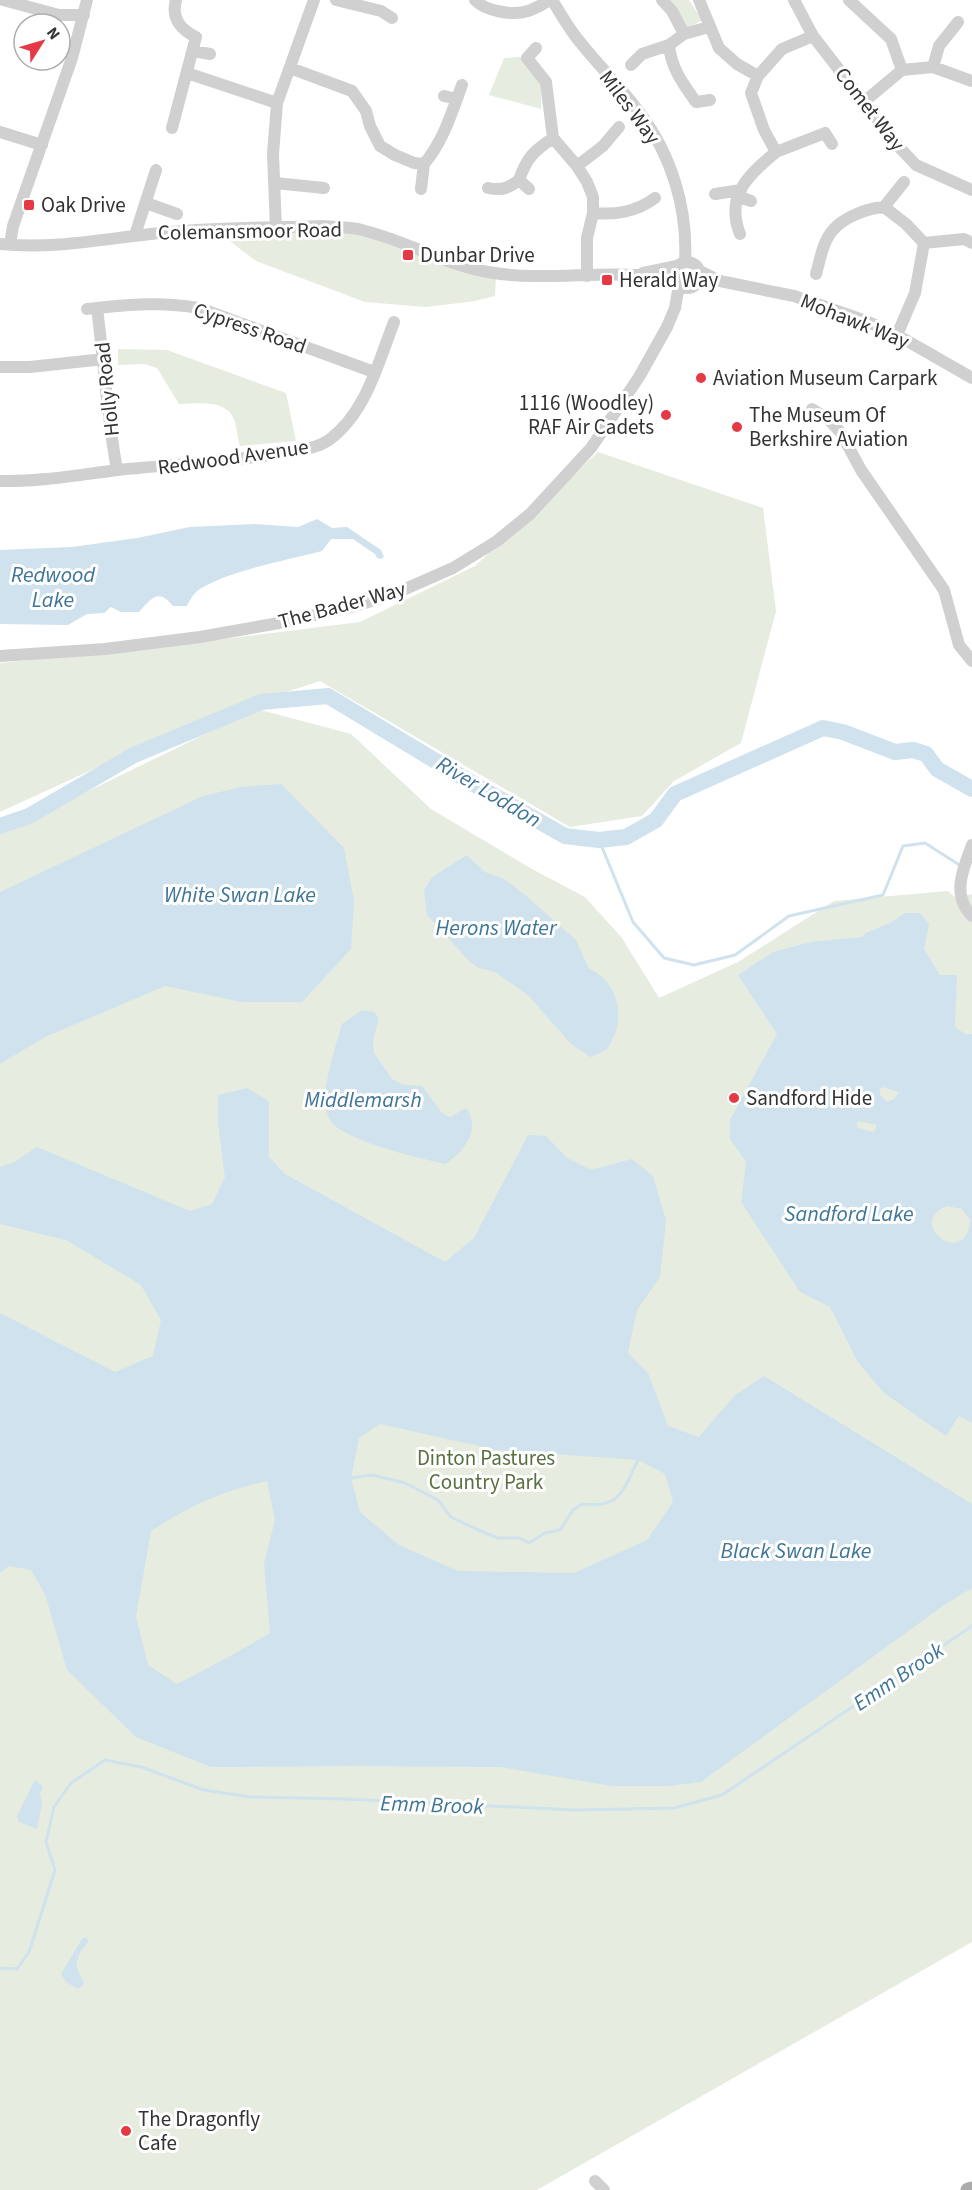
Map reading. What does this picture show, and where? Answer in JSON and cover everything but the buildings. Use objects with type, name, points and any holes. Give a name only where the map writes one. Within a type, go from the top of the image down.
[{"type":"main road","points":[[968,2190],[972,2189]]},
{"type":"street","points":[[3,0],[59,15],[84,15]]},
{"type":"street","points":[[5,244],[72,58],[87,0]]},
{"type":"street","points":[[172,128],[196,37],[186,32],[176,22],[174,9],[176,0]]},
{"type":"street","points":[[276,229],[273,154],[277,103],[314,0]]},
{"type":"street","points":[[336,0],[383,5],[392,18]]},
{"type":"street","points":[[475,0],[480,5],[515,13],[528,11],[551,0]]},
{"type":"street","name":"Miles Way","points":[[551,0],[579,41],[640,112],[660,146],[678,189],[690,266]]},
{"type":"street","points":[[662,0],[672,11],[684,34]]},
{"type":"street","points":[[699,0],[719,48],[737,64],[758,76]]},
{"type":"street","name":"Comet Way","points":[[794,0],[813,36],[899,147],[916,165],[972,190]]},
{"type":"street","points":[[849,0],[891,39],[902,70]]},
{"type":"street","points":[[933,67],[939,46],[958,22]]},
{"type":"street","points":[[631,65],[642,54],[669,45],[684,34],[709,27]]},
{"type":"street","points":[[776,152],[764,130],[751,93],[758,76],[782,49],[813,36]]},
{"type":"street","points":[[669,45],[670,59],[693,106],[710,100]]},
{"type":"street","points":[[536,48],[523,55],[546,82],[553,138],[588,182],[592,196],[594,213],[587,238],[587,276]]},
{"type":"street","points":[[193,51],[210,54]]},
{"type":"street","points":[[865,101],[902,70],[933,67],[972,81]]},
{"type":"street","points":[[290,68],[351,92],[366,111],[370,126],[380,146],[405,159],[424,164]]},
{"type":"street","points":[[187,73],[277,103]]},
{"type":"street","points":[[421,189],[424,164],[433,154],[443,134],[450,97],[462,85]]},
{"type":"street","points":[[577,166],[603,146],[619,127]]},
{"type":"street","points":[[0,132],[42,145]]},
{"type":"street","points":[[741,234],[734,219],[739,193],[752,172],[776,152],[826,133]]},
{"type":"street","points":[[488,188],[497,190],[508,188],[519,180],[525,161],[553,138]]},
{"type":"street","points":[[135,235],[156,170]]},
{"type":"street","points":[[519,180],[529,189]]},
{"type":"street","points":[[884,207],[904,182]]},
{"type":"street","points":[[274,183],[324,188]]},
{"type":"street","points":[[716,194],[739,193],[751,201]]},
{"type":"street","points":[[146,203],[177,214]]},
{"type":"street","points":[[594,213],[625,213],[649,207]]},
{"type":"street","points":[[816,274],[830,247],[833,230],[850,218],[872,208],[884,207],[906,224],[924,243]]},
{"type":"street","name":"Colemansmoor Road","points":[[5,244],[64,244],[173,231],[322,226],[359,230],[402,243],[436,258],[488,272],[544,277],[637,275],[690,266]]},
{"type":"street","points":[[924,243],[964,239],[972,243]]},
{"type":"street","points":[[897,335],[915,294],[924,243]]},
{"type":"street","points":[[690,266],[700,278],[685,284],[674,274],[690,266]]},
{"type":"street","name":"Mohawk Way","points":[[690,266],[730,284]]},
{"type":"street","name":"Colemansmoor Road","points":[[637,275],[685,284]]},
{"type":"street","name":"Mohawk Way","points":[[685,284],[730,284],[794,296],[866,321],[897,335],[972,378]]},
{"type":"street","name":"The Bader Way","points":[[0,656],[105,649],[279,623],[355,606],[396,593],[453,568],[497,541],[530,514],[591,448],[639,377],[672,318],[685,284]]},
{"type":"street","name":"Cypress Road","points":[[92,308],[149,302],[199,308],[374,372]]},
{"type":"street","name":"Holly Road","points":[[92,308],[104,359],[105,389],[117,471]]},
{"type":"street","name":"Redwood Avenue","points":[[0,481],[36,481],[90,476],[117,471],[259,458],[282,452],[311,449],[328,440],[350,422],[362,403],[394,322]]},
{"type":"street","points":[[0,367],[30,367],[104,359]]},
{"type":"street","points":[[812,409],[828,419],[841,433],[861,470],[944,590],[959,645],[972,661]]},
{"type":"street","points":[[970,850],[960,882],[961,898],[972,915]]},
{"type":"green space","points":[[663,0],[689,0],[702,20],[686,30]]},
{"type":"green space","points":[[520,57],[542,80],[541,109],[489,95],[504,58]]},
{"type":"green space","points":[[333,230],[363,235],[450,267],[496,277],[495,296],[426,307],[365,302],[256,261],[222,235],[242,232]]},
{"type":"green space","points":[[118,349],[167,350],[286,393],[296,441],[240,446],[233,417],[223,407],[208,404],[179,404],[157,368],[144,364],[118,365]]},
{"type":"green space","points":[[598,452],[763,508],[776,611],[741,743],[674,781],[642,816],[570,827],[320,681],[198,721],[0,812],[0,663],[193,643],[360,622],[475,566]]},
{"type":"green space","name":"Dinton Pastures Country Park","points":[[257,709],[351,734],[431,809],[532,869],[585,897],[622,938],[659,998],[738,962],[834,901],[948,891],[956,898],[972,894],[972,1942],[537,2190],[0,2190],[0,834]]},
{"type":"water","name":"Redwood Lake","points":[[317,519],[332,528],[347,527],[381,550],[384,557],[377,558],[375,554],[353,539],[331,539],[322,551],[247,570],[218,580],[199,590],[187,606],[173,606],[159,596],[152,599],[139,612],[121,612],[111,607],[104,613],[87,614],[68,625],[0,624],[0,550],[72,547],[137,538],[190,527],[255,524],[298,527]]},
{"type":"water","name":"White Swan Lake","points":[[281,784],[344,848],[354,901],[351,949],[302,1002],[242,1002],[165,986],[45,1037],[0,1064],[0,892],[203,796],[241,787]]},
{"type":"water","name":"Herons Water","points":[[467,855],[485,872],[504,879],[524,894],[576,940],[589,969],[605,980],[611,988],[618,1007],[618,1017],[614,1036],[607,1049],[590,1057],[571,1044],[528,995],[495,972],[479,968],[471,963],[427,915],[424,890],[432,877]]},
{"type":"water","name":"Sandford Lake","points":[[905,913],[920,913],[929,924],[924,949],[940,975],[957,975],[955,1027],[965,1034],[972,1034],[972,1423],[959,1416],[946,1436],[884,1393],[857,1361],[830,1307],[800,1292],[741,1202],[746,1162],[730,1139],[730,1120],[777,1034],[738,975],[773,952],[811,942],[862,937]],"holes":[[[883,1087],[899,1092],[894,1099],[887,1102],[880,1095],[880,1089]],[[860,1121],[876,1125],[876,1129],[874,1132],[858,1128],[856,1123]],[[947,1206],[962,1209],[970,1220],[966,1235],[959,1242],[950,1242],[941,1238],[932,1223],[936,1214]]]},
{"type":"water","name":"Middlemarsh","points":[[362,1010],[374,1012],[379,1018],[373,1040],[374,1053],[392,1079],[404,1085],[422,1086],[442,1113],[450,1117],[466,1108],[472,1124],[469,1139],[459,1153],[445,1164],[368,1143],[341,1130],[330,1120],[325,1106],[325,1096],[330,1065],[342,1024]]},
{"type":"water","name":"Black Swan Lake","points":[[247,1088],[269,1101],[269,1157],[285,1174],[445,1262],[474,1238],[528,1135],[546,1136],[567,1158],[591,1170],[632,1159],[653,1176],[666,1220],[660,1277],[637,1310],[628,1353],[648,1373],[668,1426],[699,1437],[734,1396],[764,1376],[972,1504],[972,1588],[944,1605],[701,1782],[669,1786],[612,1786],[500,1767],[211,1767],[136,1737],[67,1670],[45,1594],[31,1570],[9,1566],[0,1573],[0,1313],[115,1372],[153,1356],[161,1320],[141,1285],[66,1240],[0,1224],[0,1167],[14,1162],[37,1147],[190,1211],[212,1204],[225,1177],[218,1123],[218,1095]],"holes":[[[380,1424],[497,1450],[638,1460],[665,1474],[673,1502],[647,1540],[574,1573],[458,1571],[399,1545],[360,1512],[351,1478],[359,1438]],[[267,1481],[275,1520],[264,1563],[270,1633],[177,1684],[148,1665],[136,1617],[151,1531],[206,1500]]]},
{"type":"water","points":[[35,1780],[43,1786],[40,1794],[42,1803],[37,1829],[19,1822],[17,1816]]},
{"type":"water","points":[[85,1937],[89,1941],[80,1952],[76,1965],[84,1984],[78,1989],[66,1982],[61,1974]]},
{"type":"waterway","name":"River Loddon","points":[[0,826],[29,816],[134,755],[261,702],[328,696],[565,836],[599,840],[626,837],[656,820],[675,794],[823,728],[843,732],[895,752],[913,750],[926,754],[937,769],[972,789]]},
{"type":"waterway","points":[[599,840],[633,922],[664,958],[694,965],[735,955],[789,916],[883,895],[903,846],[925,843],[961,866]]},
{"type":"waterway","points":[[351,1478],[372,1475],[405,1483],[438,1500],[451,1517],[498,1538],[520,1538],[529,1543],[545,1533],[560,1530],[573,1510],[582,1504],[595,1505],[613,1500],[624,1488],[638,1460]]},
{"type":"waterway","name":"Emm Brook","points":[[0,1968],[17,1969],[29,1952],[55,1870],[46,1842],[54,1807],[71,1783],[105,1760],[141,1767],[204,1790],[251,1797],[575,1810],[674,1808],[722,1795],[972,1626]]},
{"type":"place","name":"Oak Drive","points":[[29,205]]},
{"type":"place","name":"Dunbar Drive","points":[[408,255]]},
{"type":"place","name":"Herald Way","points":[[607,280]]},
{"type":"place","name":"Aviation Museum Carpark","points":[[701,378]]},
{"type":"place","name":"1116 (Woodley) RAF Air Cadets","points":[[666,415]]},
{"type":"place","name":"The Museum Of Berkshire Aviation","points":[[737,427]]},
{"type":"place","name":"Sandford Hide","points":[[734,1098]]},
{"type":"place","name":"The Dragonfly Cafe","points":[[126,2131]]}]
